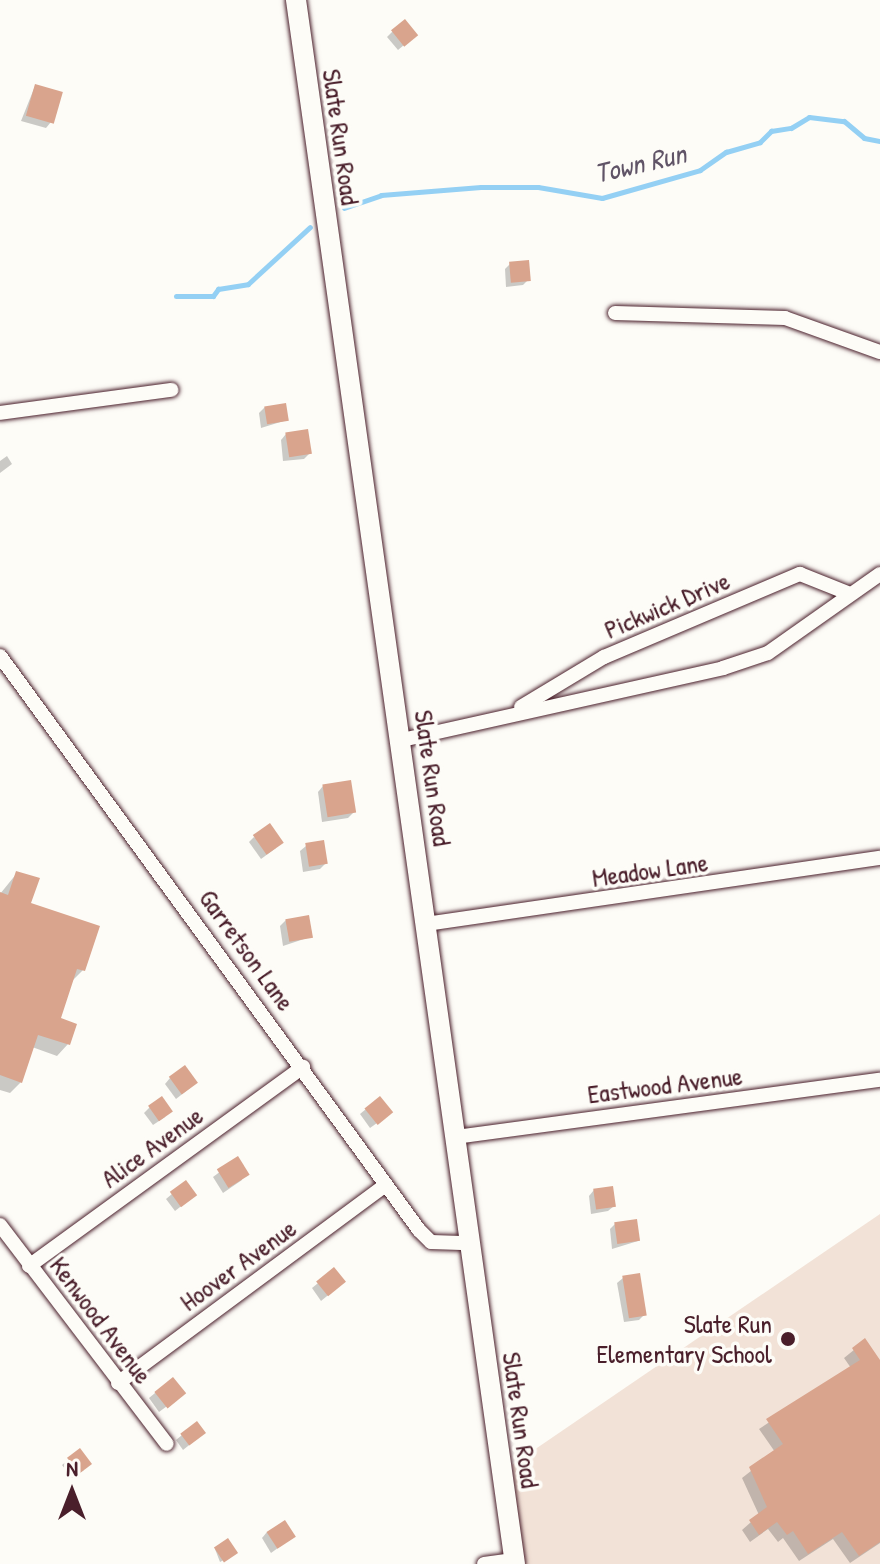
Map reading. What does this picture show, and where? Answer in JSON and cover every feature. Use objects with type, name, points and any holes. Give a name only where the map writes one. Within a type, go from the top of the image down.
[{"type":"street","name":"Slate Run Road","points":[[296,0],[515,1562]]},
{"type":"street","points":[[615,313],[785,318],[880,352]]},
{"type":"street","points":[[0,413],[171,390]]},
{"type":"street","name":"Pickwick Drive","points":[[510,714],[604,657],[800,574],[850,594]]},
{"type":"street","name":"Pickwick Drive","points":[[402,740],[723,668],[768,653],[880,574]]},
{"type":"street","name":"Garretson Lane","points":[[0,656],[303,1067],[386,1185],[431,1242],[469,1243]]},
{"type":"street","name":"Meadow Lane","points":[[426,924],[848,866],[880,858]]},
{"type":"street","name":"Alice Avenue","points":[[29,1266],[303,1067]]},
{"type":"street","name":"Eastwood Avenue","points":[[456,1137],[880,1080]]},
{"type":"street","name":"Hoover Avenue","points":[[118,1383],[386,1185]]},
{"type":"street","name":"Kenwood Avenue","points":[[0,1225],[167,1444]]},
{"type":"street","points":[[484,1564],[515,1562]]},
{"type":"shaded area","name":"Slate Run Elementary School","points":[[880,1214],[880,1564],[524,1564],[512,1465]]},
{"type":"building","points":[[405,19],[418,35],[404,47],[391,30]]},
{"type":"building","points":[[35,84],[63,92],[54,124],[26,116]]},
{"type":"building","points":[[529,260],[531,281],[511,283],[509,262]]},
{"type":"building","points":[[286,403],[289,421],[267,424],[264,406]]},
{"type":"building","points":[[308,429],[312,454],[289,457],[285,433]]},
{"type":"building","points":[[351,780],[356,813],[328,817],[322,785]]},
{"type":"building","points":[[270,823],[284,843],[267,855],[253,835]]},
{"type":"building","points":[[324,840],[328,864],[309,867],[305,843]]},
{"type":"building","points":[[16,871],[40,878],[31,903],[100,926],[85,971],[77,969],[61,1018],[77,1024],[70,1045],[38,1035],[22,1083],[0,1075],[0,892],[8,895]]},
{"type":"building","points":[[309,915],[313,938],[289,942],[285,919]]},
{"type":"building","points":[[185,1065],[198,1083],[182,1095],[169,1077]]},
{"type":"building","points":[[162,1096],[173,1112],[159,1121],[148,1106]]},
{"type":"building","points":[[380,1096],[393,1112],[378,1125],[364,1109]]},
{"type":"building","points":[[238,1156],[250,1175],[228,1188],[217,1169]]},
{"type":"building","points":[[186,1180],[197,1195],[181,1207],[170,1192]]},
{"type":"building","points":[[613,1186],[616,1207],[596,1210],[593,1189]]},
{"type":"building","points":[[637,1219],[640,1241],[617,1244],[614,1222]]},
{"type":"building","points":[[334,1267],[346,1282],[328,1296],[316,1281]]},
{"type":"building","points":[[640,1273],[647,1315],[629,1318],[622,1276]]},
{"type":"building","name":"Slate Run Elementary School","points":[[865,1338],[880,1360],[880,1542],[859,1556],[842,1532],[808,1554],[793,1531],[787,1535],[777,1522],[759,1535],[749,1520],[767,1507],[749,1467],[783,1444],[766,1419],[860,1360],[852,1348]]},
{"type":"building","points":[[173,1377],[186,1393],[168,1408],[154,1392]]},
{"type":"building","points":[[197,1421],[206,1433],[189,1446],[180,1434]]},
{"type":"building","points":[[80,1448],[92,1464],[78,1474],[66,1458]]},
{"type":"building","points":[[285,1520],[296,1537],[277,1549],[267,1532]]},
{"type":"building","points":[[228,1538],[238,1553],[224,1562],[214,1548]]},
{"type":"waterway","name":"Town Run","points":[[344,208],[381,195],[481,187],[538,187],[602,198],[700,170],[726,152],[760,142],[771,131],[791,128],[809,117],[844,121],[864,138],[880,141]]},
{"type":"waterway","name":"Town Run","points":[[176,296],[213,296],[218,289],[248,284],[310,227]]},
{"type":"place","name":"Slate Run Elementary School","points":[[788,1339]]}]
